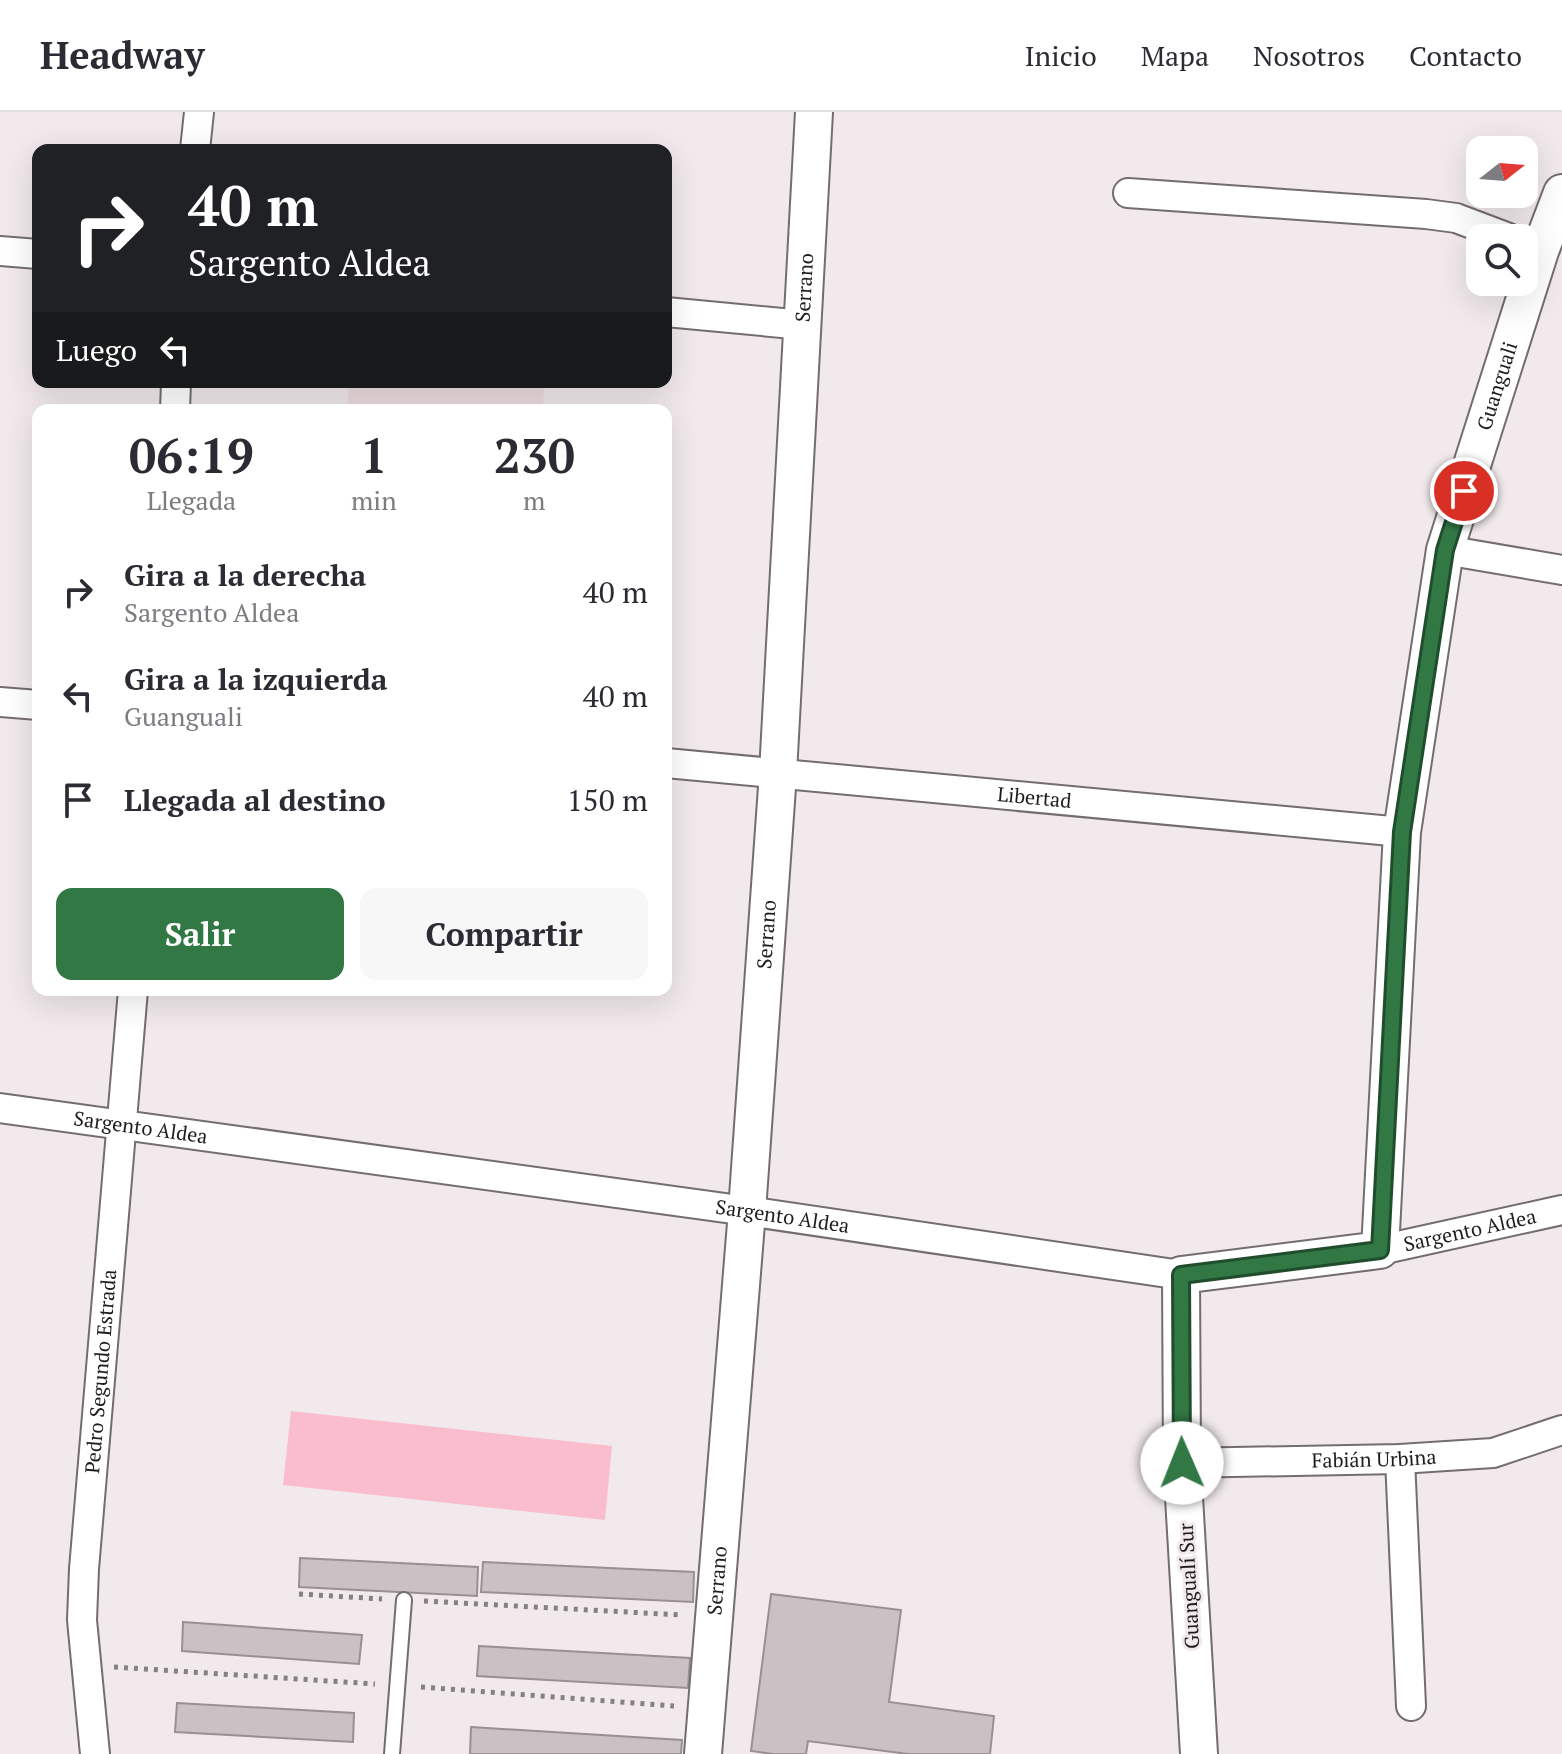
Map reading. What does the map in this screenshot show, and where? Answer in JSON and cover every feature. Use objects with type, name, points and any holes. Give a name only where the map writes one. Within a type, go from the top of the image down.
[{"type":"street","points":[[196,144],[199,112]]},
{"type":"street","name":"Serrano","points":[[703,1754],[747,1211],[778,773],[814,112]]},
{"type":"street","points":[[1128,193],[1426,214],[1456,218],[1472,224]]},
{"type":"street","name":"Guanguali","points":[[1538,225],[1562,193]]},
{"type":"street","points":[[0,251],[32,254]]},
{"type":"street","name":"Guanguali","points":[[1380,1250],[1402,832],[1445,550],[1511,296]]},
{"type":"street","points":[[672,313],[803,325]]},
{"type":"street","points":[[1445,550],[1562,570]]},
{"type":"street","points":[[0,702],[32,705]]},
{"type":"street","name":"Libertad","points":[[672,764],[1402,832]]},
{"type":"street","name":"Pedro Segundo Estrada","points":[[95,1754],[82,1620],[84,1569],[133,996]]},
{"type":"street","name":"Sargento Aldea","points":[[0,1108],[747,1211],[1181,1275],[1380,1250],[1562,1210]]},
{"type":"street","name":"Guangualí Sur","points":[[1181,1275],[1182,1463],[1199,1754]]},
{"type":"street","name":"Fabián Urbina","points":[[1182,1463],[1400,1459],[1493,1453],[1562,1430]]},
{"type":"street","points":[[1400,1459],[1411,1706]]},
{"type":"lane","points":[[392,1754],[404,1600]]},
{"type":"path","points":[[299,1594],[715,1617]]},
{"type":"shaded area","points":[[349,388],[544,388],[543,404],[347,404]]},
{"type":"shaded area","points":[[291,1411],[612,1446],[605,1520],[283,1485]]},
{"type":"building","points":[[300,1558],[478,1567],[477,1596],[299,1587]]},
{"type":"building","points":[[483,1562],[694,1572],[693,1602],[481,1592]]},
{"type":"building","points":[[771,1594],[901,1610],[889,1702],[994,1716],[990,1754],[908,1754],[808,1741],[806,1754],[751,1751]]},
{"type":"building","points":[[183,1622],[362,1635],[359,1664],[182,1651]]},
{"type":"building","points":[[479,1646],[690,1658],[688,1688],[477,1676]]},
{"type":"building","points":[[177,1703],[354,1713],[353,1742],[175,1732]]},
{"type":"building","points":[[471,1727],[682,1740],[681,1754],[470,1754]]},
{"type":"route","points":[[1182,1463],[1181,1275],[1380,1250],[1402,832],[1445,550],[1464,491]]}]
